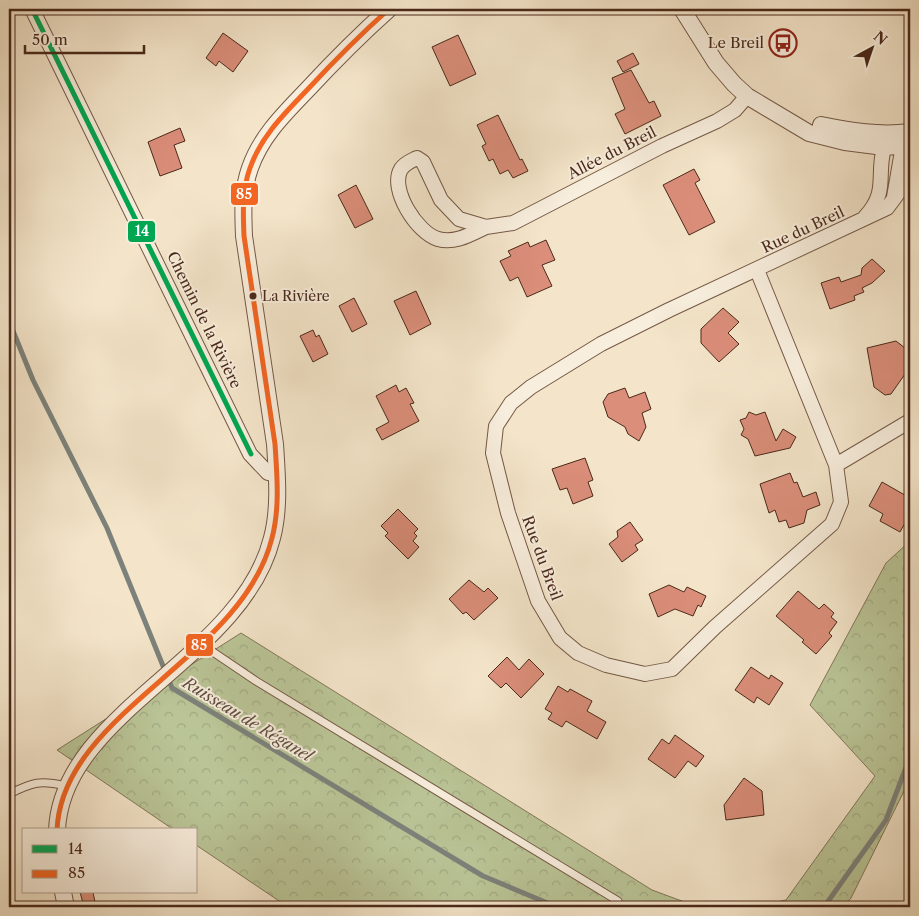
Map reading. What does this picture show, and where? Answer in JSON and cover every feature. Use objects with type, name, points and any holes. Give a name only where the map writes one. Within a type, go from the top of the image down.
[{"type":"street","name":"Chemin de la Rivière","points":[[32,9],[250,454],[268,473],[277,475]]},
{"type":"street","points":[[57,828],[61,799],[72,772],[100,738],[204,642],[238,606],[266,558],[276,519],[277,475],[275,444],[244,236],[242,206],[245,185],[250,168],[268,134],[333,62],[389,9]]},
{"type":"street","points":[[682,9],[716,63],[747,96],[809,132],[845,142],[896,143],[910,132]]},
{"type":"street","name":"Allée du Breil","points":[[486,227],[459,219],[441,200],[423,162],[417,158],[409,161],[401,170],[399,183],[405,205],[419,229],[438,239],[462,239],[486,227],[513,223],[662,146],[717,121],[735,110],[747,96]]},
{"type":"street","points":[[894,197],[902,158],[896,143]]},
{"type":"street","name":"Rue du Breil","points":[[862,220],[874,208],[896,143]]},
{"type":"street","name":"Rue du Breil","points":[[757,270],[836,465],[841,502],[832,524],[714,627],[672,669],[645,674],[606,665],[578,653],[560,638],[538,601],[508,513],[493,453],[496,426],[511,403],[531,387],[601,344],[669,310],[887,208],[910,177]]},
{"type":"street","points":[[836,465],[910,422]]},
{"type":"street","points":[[63,894],[66,907]]},
{"type":"lane","points":[[204,642],[213,652],[256,681],[618,901]]},
{"type":"lane","points":[[9,794],[32,782],[48,782],[66,786]]},
{"type":"green space","points":[[910,541],[910,779],[851,898],[843,907],[754,907],[786,900],[875,776],[810,705],[886,563]]},
{"type":"green space","points":[[241,633],[652,890],[698,907],[288,907],[198,846],[198,828],[171,828],[57,750]]},
{"type":"building","points":[[223,33],[248,51],[233,72],[219,61],[216,66],[206,58]]},
{"type":"building","points":[[458,35],[476,74],[450,86],[432,47]]},
{"type":"building","points":[[633,53],[639,64],[623,72],[617,61]]},
{"type":"building","points":[[631,70],[649,103],[654,101],[661,116],[625,134],[615,114],[625,109],[612,78]]},
{"type":"building","points":[[498,115],[520,160],[522,159],[528,171],[513,178],[508,170],[500,174],[493,159],[489,161],[482,146],[486,144],[477,125]]},
{"type":"building","points":[[180,128],[185,141],[174,145],[182,168],[160,176],[148,142]]},
{"type":"building","points":[[694,169],[700,180],[695,183],[715,222],[689,235],[663,185]]},
{"type":"building","points":[[356,185],[373,219],[355,228],[338,195]]},
{"type":"building","points":[[546,240],[555,260],[542,265],[552,286],[527,297],[518,277],[510,281],[500,261],[511,256],[508,251],[528,242],[530,247]]},
{"type":"building","points":[[872,259],[885,271],[872,283],[862,288],[864,292],[854,296],[855,300],[830,309],[821,283],[839,277],[841,282],[861,275],[862,268]]},
{"type":"building","points":[[416,291],[431,324],[410,335],[394,301]]},
{"type":"building","points":[[354,298],[367,324],[352,332],[339,306]]},
{"type":"building","points":[[723,308],[739,322],[728,333],[739,344],[719,362],[701,343],[701,329]]},
{"type":"building","points":[[313,330],[316,337],[319,335],[328,354],[313,362],[300,336]]},
{"type":"building","points":[[896,341],[910,352],[910,367],[891,394],[885,395],[874,387],[867,348]]},
{"type":"building","points":[[396,385],[399,392],[406,388],[414,403],[410,404],[419,421],[382,440],[376,429],[389,422],[376,396]]},
{"type":"building","points":[[625,388],[629,398],[645,392],[651,409],[642,413],[646,427],[639,441],[628,434],[625,427],[608,417],[603,402],[608,394]]},
{"type":"building","points":[[749,412],[756,415],[765,412],[776,441],[783,429],[796,437],[790,448],[755,456],[748,439],[741,435],[744,429],[740,420],[746,418]]},
{"type":"building","points":[[585,458],[593,480],[588,482],[593,496],[573,504],[567,488],[560,490],[552,469]]},
{"type":"building","points":[[790,473],[794,483],[797,482],[803,497],[816,492],[820,505],[807,510],[804,523],[789,528],[786,520],[779,522],[775,510],[769,513],[760,484]]},
{"type":"building","points":[[882,482],[910,498],[910,514],[900,532],[880,521],[883,514],[869,506]]},
{"type":"building","points":[[398,509],[418,529],[414,533],[417,536],[413,541],[419,547],[408,559],[385,536],[388,533],[381,526]]},
{"type":"building","points":[[630,522],[643,540],[635,545],[638,550],[622,562],[609,544],[618,537],[617,531]]},
{"type":"building","points":[[469,580],[484,592],[488,588],[498,598],[474,620],[466,612],[463,614],[449,599]]},
{"type":"building","points":[[669,585],[684,592],[687,587],[706,596],[701,607],[698,605],[693,616],[675,609],[658,617],[649,594]]},
{"type":"building","points":[[798,591],[819,609],[824,604],[834,613],[831,617],[837,622],[829,633],[832,636],[816,654],[802,642],[804,640],[776,616]]},
{"type":"building","points":[[507,657],[519,670],[529,659],[544,674],[521,698],[506,683],[501,688],[488,676]]},
{"type":"building","points":[[751,667],[769,679],[771,675],[783,683],[769,705],[757,697],[754,703],[735,690]]},
{"type":"building","points":[[558,686],[568,692],[570,689],[592,701],[587,711],[606,722],[597,739],[566,721],[562,727],[548,719],[552,713],[545,709]]},
{"type":"building","points":[[675,735],[704,756],[696,767],[688,761],[675,778],[648,759],[662,739],[669,744]]},
{"type":"building","points":[[744,778],[762,791],[764,815],[726,820],[724,805]]},
{"type":"building","points":[[81,894],[93,894],[96,907],[84,907]]},
{"type":"waterway","name":"Ruisseau de Réganel","points":[[9,321],[33,380],[107,528],[172,688],[483,876],[557,907]]},
{"type":"waterway","points":[[824,907],[886,820],[910,757]]},
{"type":"transit line","name":"14","points":[[32,9],[251,454]]},
{"type":"transit line","name":"85","points":[[57,828],[66,789],[88,752],[119,718],[192,652],[226,618],[254,580],[272,538],[277,503],[275,444],[244,236],[244,193],[255,156],[274,126],[338,58],[389,9]]},
{"type":"place","name":"Le Breil","points":[[783,43]]},
{"type":"place","name":"La Rivière","points":[[253,296]]}]
